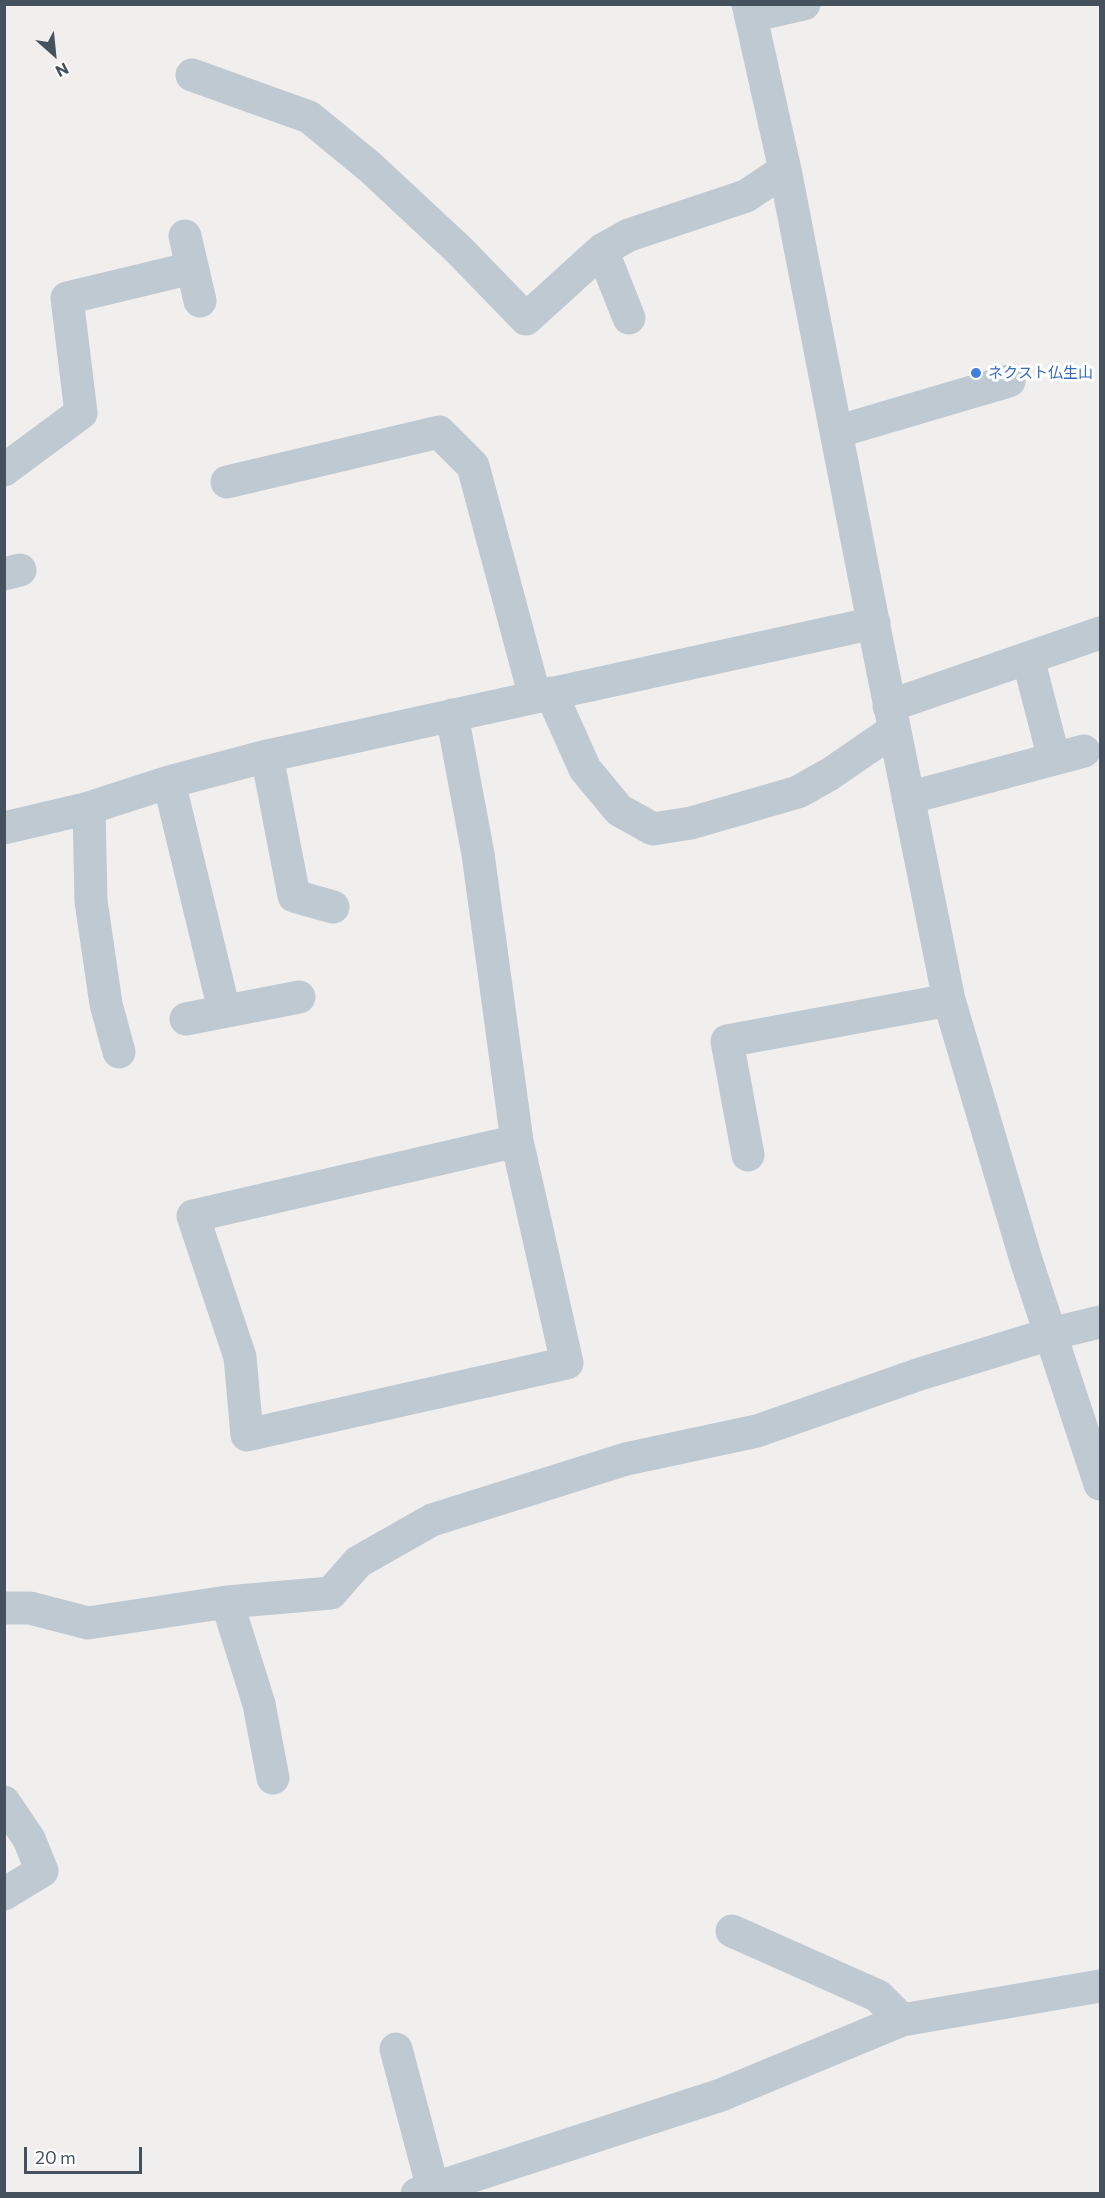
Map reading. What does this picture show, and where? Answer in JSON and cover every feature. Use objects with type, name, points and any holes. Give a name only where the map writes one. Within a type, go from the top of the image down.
[{"type":"street","points":[[804,4],[749,10],[785,170],[949,1000],[1050,1334],[1092,1431],[1101,1484]]},
{"type":"street","points":[[192,75],[309,117],[370,167],[459,250],[526,319],[602,250],[629,235],[746,196],[785,170]]},
{"type":"street","points":[[185,236],[200,302]]},
{"type":"street","points":[[602,250],[629,318]]},
{"type":"street","points":[[4,470],[81,413],[67,298],[192,268]]},
{"type":"street","points":[[836,432],[1009,381]]},
{"type":"street","points":[[226,482],[439,432],[473,466],[543,695],[585,769],[620,810],[653,829],[691,823],[798,792],[830,774],[892,718],[1028,658],[1101,633]]},
{"type":"street","points":[[4,828],[89,808],[169,782],[267,756],[874,623]]},
{"type":"street","points":[[908,798],[1069,755],[1028,658]]},
{"type":"street","points":[[452,715],[478,854],[517,1141],[567,1364],[247,1435],[240,1357],[193,1216],[517,1141]]},
{"type":"street","points":[[267,756],[294,896],[333,907]]},
{"type":"street","points":[[169,782],[224,1010]]},
{"type":"street","points":[[89,808],[91,901],[106,1004],[119,1052]]},
{"type":"street","points":[[186,1019],[299,997]]},
{"type":"street","points":[[748,1155],[728,1041],[949,1000]]},
{"type":"street","points":[[4,1608],[30,1608],[88,1623],[227,1602],[331,1593],[358,1562],[432,1520],[626,1460],[757,1431],[920,1374],[1050,1334],[1101,1322]]},
{"type":"street","points":[[227,1602],[259,1704],[273,1778]]},
{"type":"street","points":[[4,1802],[29,1839],[42,1872],[4,1894]]},
{"type":"street","points":[[732,1930],[878,1996],[902,2020]]},
{"type":"street","points":[[396,2049],[441,2190],[721,2095],[902,2020],[1101,1986]]},
{"type":"place","name":"ネクスト仏生山","points":[[976,373]]}]
